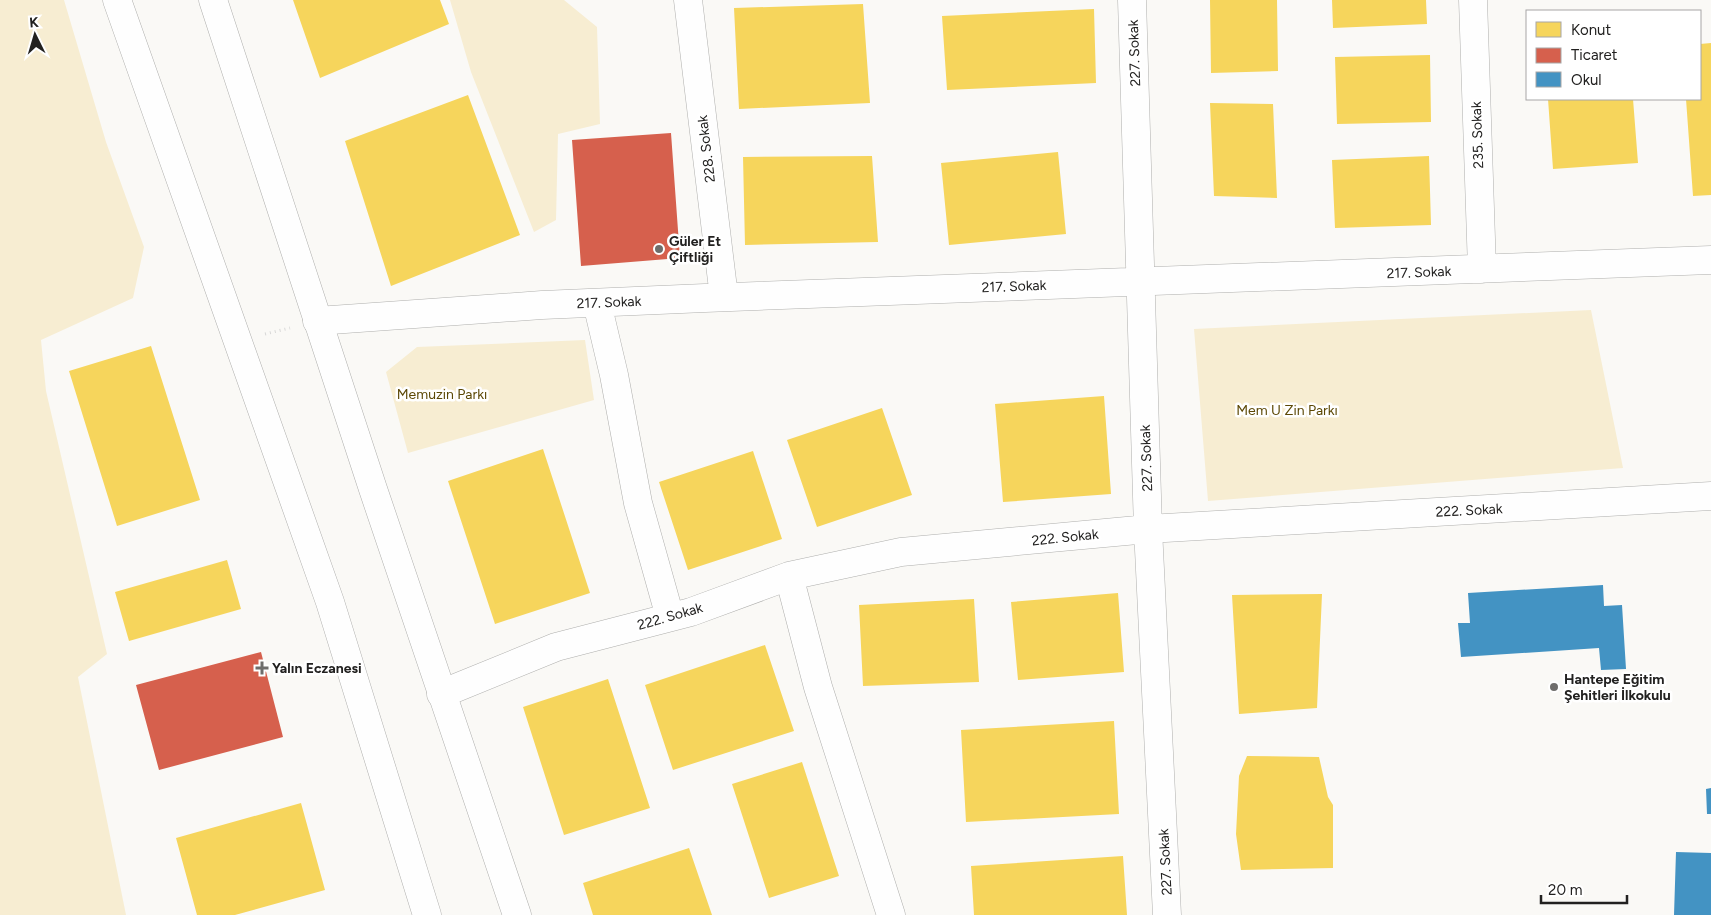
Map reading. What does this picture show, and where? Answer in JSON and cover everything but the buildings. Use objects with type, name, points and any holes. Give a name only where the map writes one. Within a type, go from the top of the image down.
[{"type":"main road","points":[[117,0],[330,602],[427,915]]},
{"type":"main road","points":[[213,0],[441,694],[516,915]]},
{"type":"main road","name":"228. Sokak","points":[[688,0],[724,297]]},
{"type":"main road","name":"227. Sokak","points":[[1132,0],[1142,281],[1148,529],[1167,915]]},
{"type":"main road","name":"235. Sokak","points":[[1473,0],[1482,269]]},
{"type":"main road","name":"217. Sokak","points":[[318,320],[724,297],[1711,260]]},
{"type":"main road","points":[[597,303],[614,375],[638,503],[670,617]]},
{"type":"main road","name":"222. Sokak","points":[[441,694],[556,647],[691,612],[789,576],[901,552],[1148,529],[1711,496]]},
{"type":"main road","points":[[789,576],[818,687],[891,915]]},
{"type":"path","points":[[237,341],[318,320]]},
{"type":"green space","points":[[0,0],[64,0],[106,142],[144,247],[133,298],[41,340],[46,391],[107,654],[78,677],[126,915],[0,915]]},
{"type":"green space","points":[[450,0],[564,0],[597,27],[600,124],[558,134],[556,220],[534,232],[471,72]]},
{"type":"green space","name":"Mem U Zin Parkı","points":[[1591,310],[1623,468],[1208,501],[1194,329]]},
{"type":"green space","name":"Memuzin Parkı","points":[[585,340],[594,400],[408,453],[386,372],[417,347]]},
{"type":"place","name":"Güler Et Çiftliği","points":[[659,249]]},
{"type":"place","name":"Yalın Eczanesi","points":[[262,668]]},
{"type":"place","name":"Hantepe Eğitim Şehitleri İlkokulu","points":[[1554,687]]}]
